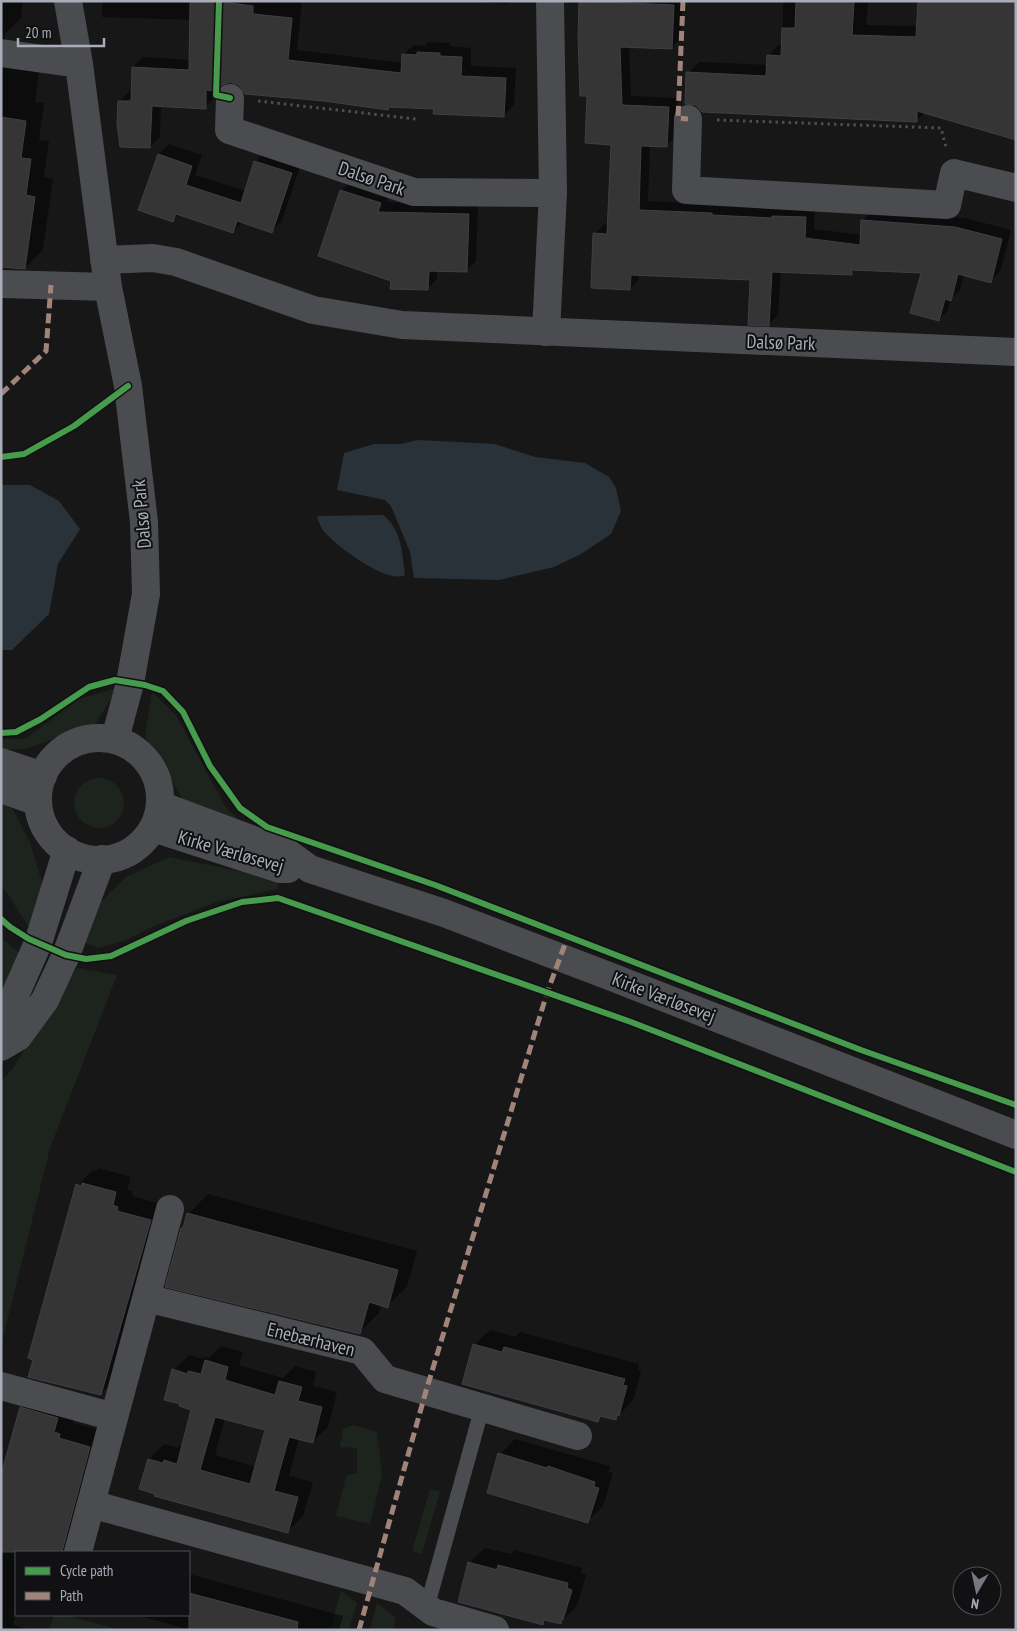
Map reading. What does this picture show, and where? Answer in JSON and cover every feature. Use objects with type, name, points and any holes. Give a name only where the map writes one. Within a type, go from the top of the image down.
[{"type":"street","name":"Dalsø Park","points":[[68,1],[79,64],[108,287],[128,386],[144,522],[146,594],[130,683],[115,740]]},
{"type":"street","points":[[546,332],[553,193],[550,1]]},
{"type":"street","points":[[1,54],[79,64]]},
{"type":"street","name":"Dalsø Park","points":[[230,98],[229,130],[414,192],[553,193]]},
{"type":"street","points":[[688,119],[686,190],[947,205],[954,173],[1016,188]]},
{"type":"street","name":"Dalsø Park","points":[[104,260],[153,258],[176,262],[313,310],[402,325],[1016,352]]},
{"type":"street","points":[[1,284],[108,287]]},
{"type":"street","points":[[88,739],[115,740],[133,748],[148,761],[155,773],[159,785],[156,817],[141,843],[131,851],[120,856],[102,860],[78,856],[67,850],[48,833],[40,815],[38,802],[40,784],[54,758],[69,746],[88,739]]},
{"type":"street","points":[[1,762],[43,776]]},
{"type":"street","points":[[1,790],[38,802]]},
{"type":"street","name":"Kirke Værløsevej","points":[[156,817],[280,869],[310,869],[444,913],[1016,1135]]},
{"type":"street","points":[[1,1027],[38,943],[67,850]]},
{"type":"street","points":[[1,1047],[18,1038],[45,1000],[66,955],[102,860]]},
{"type":"street","points":[[78,1551],[170,1209]]},
{"type":"street","name":"Enebærhaven","points":[[146,1298],[362,1351],[385,1379],[578,1436]]},
{"type":"street","points":[[1,1386],[114,1417]]},
{"type":"street","points":[[91,1504],[405,1591],[433,1612],[495,1630]]},
{"type":"lane","points":[[426,1607],[482,1408]]},
{"type":"path","points":[[230,98],[416,119]]},
{"type":"path","points":[[688,119],[941,128],[954,173]]},
{"type":"shaded area","points":[[418,440],[495,444],[535,457],[585,463],[609,477],[616,488],[621,511],[611,534],[581,554],[554,567],[499,580],[414,578],[410,552],[391,506],[385,500],[337,490],[344,453],[374,444],[401,444]]},
{"type":"shaded area","points":[[1,485],[30,485],[59,501],[80,529],[58,564],[49,614],[12,650],[1,650]]},
{"type":"shaded area","points":[[383,515],[398,535],[405,575],[397,577],[387,574],[362,562],[329,537],[319,523],[317,516]]},
{"type":"shaded area","points":[[117,688],[96,723],[26,749],[1,750],[1,739],[25,739],[79,699]]},
{"type":"shaded area","points":[[152,692],[177,717],[226,808],[249,829],[186,804],[145,737]]},
{"type":"shaded area","points":[[99,778],[108,780],[119,789],[124,803],[122,812],[113,823],[99,828],[90,826],[79,817],[74,803],[76,794],[85,783]]},
{"type":"shaded area","points":[[1,804],[12,808],[30,842],[44,889],[29,927],[1,884]]},
{"type":"shaded area","points":[[169,857],[278,879],[278,889],[217,902],[149,928],[127,940],[98,948],[86,943],[99,904],[126,877]]},
{"type":"shaded area","points":[[1,938],[19,953],[1,998]]},
{"type":"shaded area","points":[[77,968],[117,975],[50,1148],[1,1346],[1,1082],[13,1068]]},
{"type":"shaded area","points":[[353,1425],[377,1432],[382,1475],[370,1524],[336,1516],[346,1476],[357,1473],[357,1448],[340,1447],[343,1429]]},
{"type":"shaded area","points":[[430,1489],[440,1491],[422,1554],[412,1551]]},
{"type":"shaded area","points":[[341,1591],[357,1603],[349,1630],[330,1630]]},
{"type":"shaded area","points":[[377,1603],[396,1618],[393,1630],[370,1630]]},
{"type":"shaded area","points":[[54,1616],[69,1616],[121,1630],[49,1630]]},
{"type":"building","points":[[190,1],[215,1],[253,6],[253,14],[292,18],[288,60],[401,73],[402,54],[417,55],[417,52],[440,53],[440,56],[462,57],[461,76],[506,78],[504,117],[433,114],[434,109],[389,107],[388,110],[324,101],[245,94],[239,85],[230,82],[222,85],[216,91],[206,90],[206,109],[152,106],[150,148],[120,147],[117,123],[118,101],[131,101],[132,67],[189,70]]},
{"type":"building","points":[[579,1],[674,5],[672,49],[620,47],[622,105],[669,107],[667,147],[641,146],[639,210],[772,218],[772,216],[806,217],[805,238],[860,245],[861,220],[955,227],[1002,239],[991,283],[958,274],[951,301],[945,299],[939,321],[910,313],[921,273],[852,270],[852,275],[772,272],[769,326],[748,325],[750,280],[631,275],[630,290],[591,288],[593,233],[607,234],[611,145],[585,143],[587,96],[580,96]]},
{"type":"building","points":[[796,1],[854,1],[852,35],[916,37],[918,1],[1016,1],[1016,140],[917,111],[917,122],[702,112],[696,105],[685,104],[686,72],[766,76],[767,55],[781,56],[782,28],[795,28]]},
{"type":"building","points":[[1,117],[26,121],[21,158],[31,159],[26,195],[35,197],[25,269],[1,267]]},
{"type":"building","points":[[158,154],[192,166],[186,185],[241,203],[254,161],[292,173],[272,233],[237,221],[233,233],[176,214],[173,222],[138,210]]},
{"type":"building","points":[[340,190],[381,203],[378,212],[469,214],[467,272],[429,271],[428,290],[390,289],[391,281],[318,256]]},
{"type":"building","points":[[82,1183],[116,1192],[113,1205],[118,1207],[117,1211],[151,1220],[101,1395],[28,1377],[33,1360],[28,1358],[76,1184],[81,1186]]},
{"type":"building","points":[[187,1213],[398,1270],[388,1308],[369,1302],[360,1334],[165,1287]]},
{"type":"building","points":[[473,1344],[502,1352],[504,1347],[625,1379],[623,1385],[627,1386],[619,1416],[617,1415],[616,1420],[600,1416],[598,1422],[462,1384]]},
{"type":"building","points":[[205,1360],[228,1367],[225,1380],[275,1395],[279,1381],[302,1387],[298,1401],[322,1407],[313,1443],[289,1437],[274,1491],[298,1497],[288,1533],[154,1496],[155,1494],[139,1489],[148,1459],[163,1463],[164,1460],[177,1464],[191,1410],[179,1406],[180,1404],[164,1400],[172,1369],[188,1374],[188,1371],[201,1374]],"holes":[[[215,1417],[265,1430],[250,1484],[200,1470]]]},
{"type":"building","points":[[20,1407],[58,1418],[54,1432],[60,1434],[59,1438],[90,1447],[62,1551],[1,1552],[1,1475]]},
{"type":"building","points":[[498,1453],[547,1468],[548,1466],[595,1482],[594,1487],[599,1488],[588,1523],[487,1493]]},
{"type":"building","points":[[468,1562],[497,1570],[498,1565],[568,1583],[567,1588],[572,1590],[561,1624],[544,1620],[543,1625],[458,1602]]},
{"type":"building","points":[[190,1593],[298,1622],[297,1630],[189,1630]]},
{"type":"marked path","points":[[683,1],[678,118],[688,119]]},
{"type":"marked path","points":[[1,394],[46,351],[51,285]]},
{"type":"marked path","points":[[359,1630],[426,1391],[547,993],[568,936]]},
{"type":"cycle path","points":[[219,1],[216,95],[230,98]]},
{"type":"cycle path","points":[[1,457],[24,454],[74,426],[128,386]]},
{"type":"cycle path","points":[[1,733],[16,732],[41,719],[89,687],[115,680],[145,685],[163,691],[183,712],[210,766],[240,808],[267,827],[435,885],[861,1050],[1016,1105]]},
{"type":"cycle path","points":[[1,919],[29,939],[66,955],[86,959],[111,956],[186,921],[242,902],[278,898],[631,1022],[1016,1172]]}]
